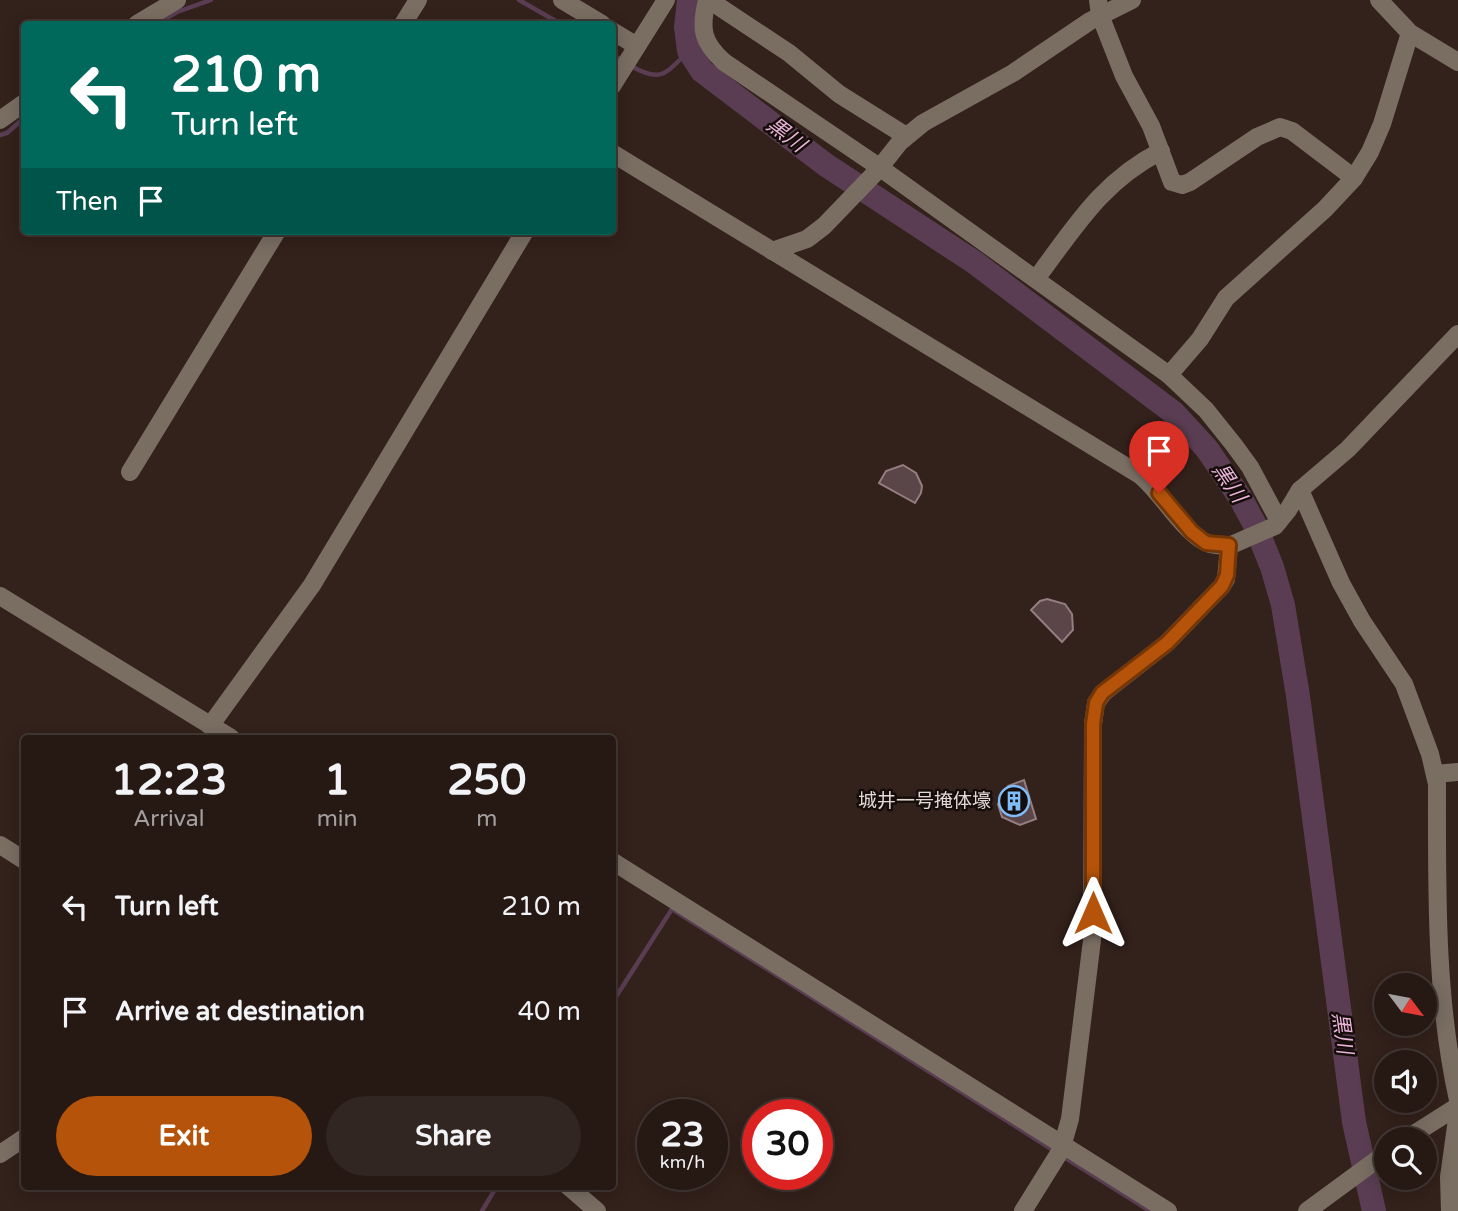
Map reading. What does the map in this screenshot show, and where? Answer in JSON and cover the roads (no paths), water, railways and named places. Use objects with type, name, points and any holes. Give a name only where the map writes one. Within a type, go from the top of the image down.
[{"type":"street","points":[[142,21],[177,0]]},
{"type":"street","points":[[405,21],[418,0]]},
{"type":"street","points":[[562,0],[596,21]]},
{"type":"street","points":[[616,80],[666,0]]},
{"type":"street","points":[[906,136],[839,94],[789,53],[708,0],[702,19],[703,32],[713,52],[747,79],[1170,374],[1206,410],[1250,467],[1277,524]]},
{"type":"street","points":[[772,251],[807,239],[824,226],[906,136],[948,107],[1013,74],[1099,8],[1132,0]]},
{"type":"street","points":[[1379,0],[1410,33],[1458,62]]},
{"type":"street","points":[[1099,8],[1124,76],[1151,126],[1172,182],[1182,185],[1190,182],[1257,137],[1280,127],[1292,131],[1354,178]]},
{"type":"street","points":[[1170,374],[1200,339],[1226,298],[1325,209],[1354,178],[1370,152],[1382,124],[1410,33]]},
{"type":"street","points":[[616,34],[635,49]]},
{"type":"street","points":[[0,120],[21,105]]},
{"type":"street","points":[[1036,279],[1101,192],[1125,173],[1161,151]]},
{"type":"street","points":[[616,155],[1140,475],[1192,532],[1206,543],[1232,544],[1277,524],[1300,489],[1348,449],[1458,334]]},
{"type":"street","points":[[130,472],[275,235]]},
{"type":"street","points":[[210,726],[312,585],[523,235]]},
{"type":"street","points":[[1300,489],[1340,583],[1367,629],[1405,684],[1435,774],[1442,987],[1448,1050],[1458,1100]]},
{"type":"street","points":[[1023,1211],[1063,1145],[1070,1119],[1092,940],[1093,724],[1096,703],[1112,684],[1173,638],[1218,591],[1226,579],[1232,544]]},
{"type":"street","points":[[0,597],[226,735]]},
{"type":"street","points":[[1435,774],[1458,772]]},
{"type":"street","points":[[0,845],[21,858]]},
{"type":"street","points":[[616,864],[1168,1211]]},
{"type":"street","points":[[1425,1127],[1458,1106]]},
{"type":"street","points":[[1450,1211],[1449,1177],[1458,1112]]},
{"type":"street","points":[[0,1154],[21,1140]]},
{"type":"street","points":[[1307,1211],[1374,1162]]},
{"type":"street","points":[[573,1190],[597,1211]]},
{"type":"waterway","points":[[161,21],[177,12],[211,0]]},
{"type":"waterway","points":[[519,0],[556,21]]},
{"type":"waterway","name":"黒川","points":[[689,0],[686,27],[689,51],[702,71],[826,165],[974,262],[1174,413],[1207,449],[1241,499],[1272,567],[1283,605],[1298,696],[1354,1122],[1374,1211]]},
{"type":"waterway","points":[[631,66],[657,75],[669,70],[689,51]]},
{"type":"waterway","points":[[616,57],[624,61]]},
{"type":"waterway","points":[[0,135],[7,133],[21,121]]},
{"type":"waterway","points":[[616,997],[672,909],[1056,1152]]},
{"type":"waterway","points":[[1064,1157],[1150,1211]]},
{"type":"waterway","points":[[482,1211],[495,1190]]},
{"type":"place","name":"城井一号掩体壕","points":[[1014,801]]}]
